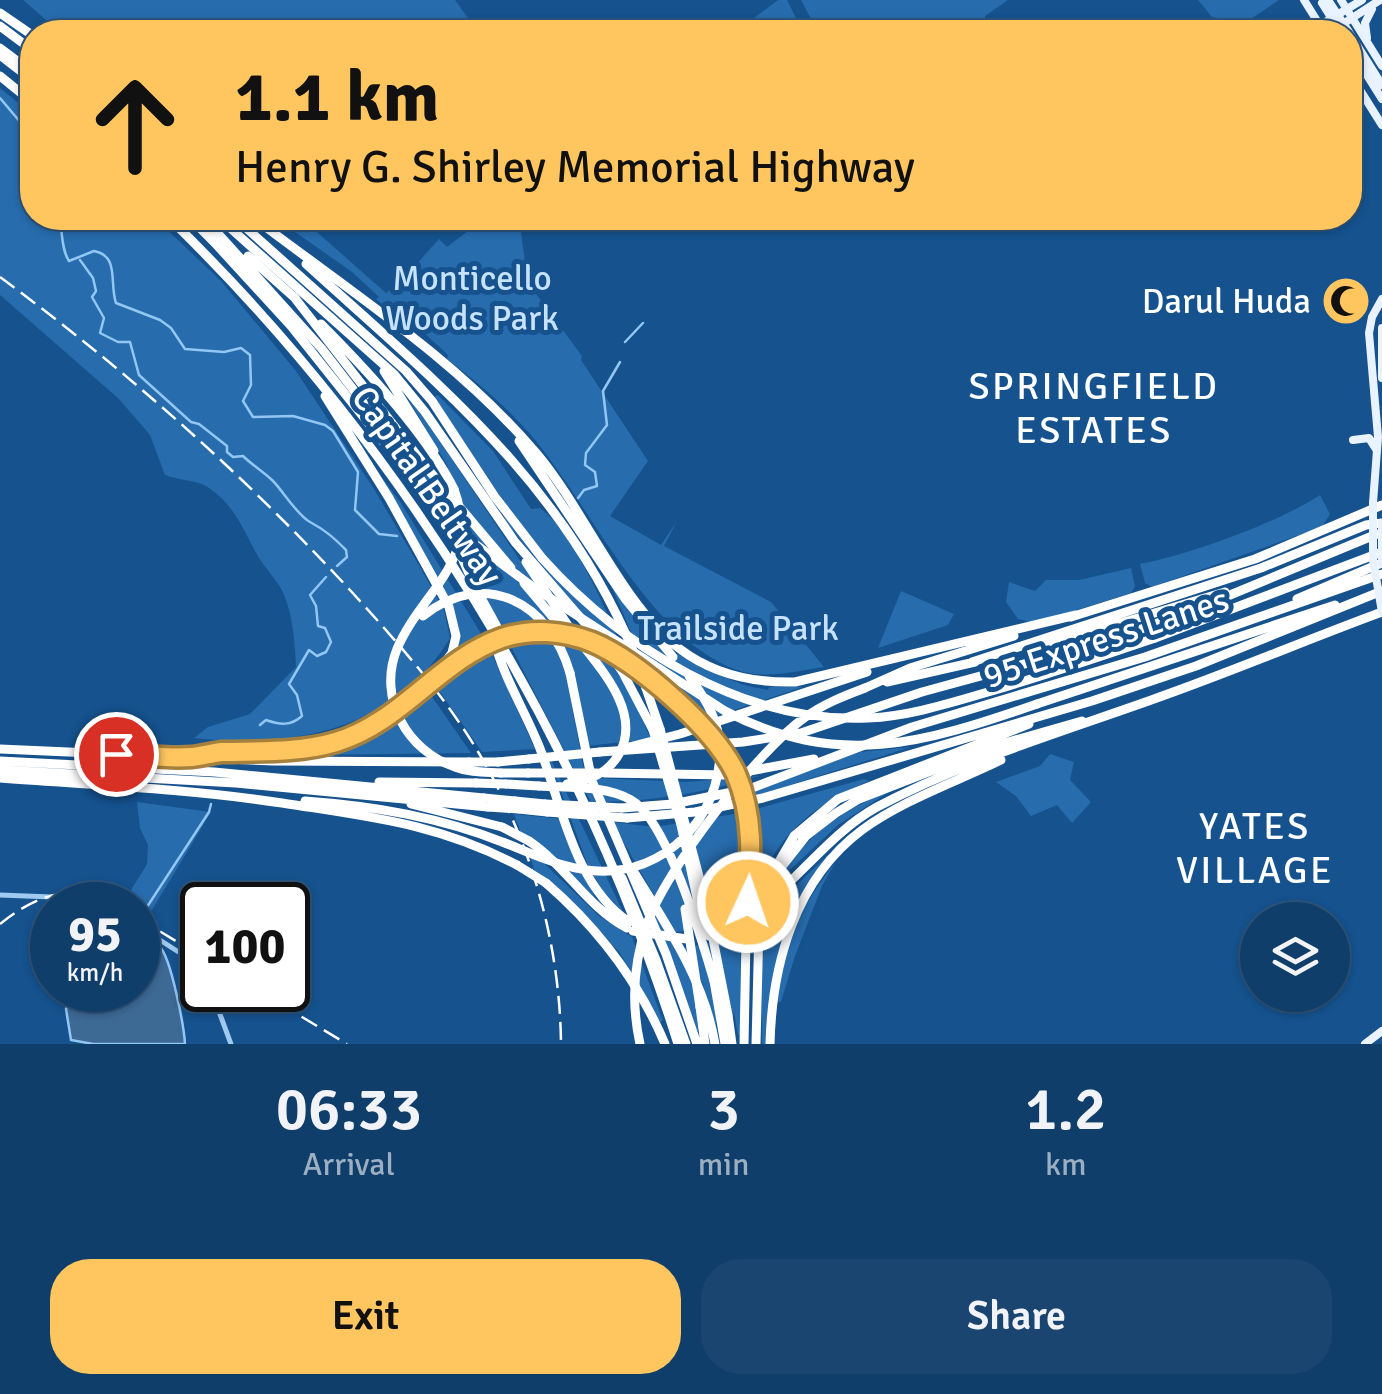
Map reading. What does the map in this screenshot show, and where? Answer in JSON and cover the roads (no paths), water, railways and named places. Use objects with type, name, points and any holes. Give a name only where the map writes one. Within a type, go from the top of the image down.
[{"type":"highway","points":[[0,51],[20,69]]},
{"type":"highway","points":[[0,76],[20,92]]},
{"type":"highway","name":"Capital Beltway","points":[[182,230],[302,360],[406,496],[510,658],[614,872],[678,1044]]},
{"type":"highway","points":[[202,230],[291,326],[462,535],[533,587],[725,711],[789,738],[841,747],[934,738],[1310,611],[1362,598]]},
{"type":"highway","points":[[220,230],[322,349],[410,462],[436,503],[480,598],[536,698],[598,825],[642,922],[686,1044]]},
{"type":"highway","points":[[223,230],[294,297],[374,382],[454,489]]},
{"type":"highway","points":[[225,230],[338,322],[410,392],[514,542],[566,629]]},
{"type":"highway","points":[[248,230],[406,371],[432,400],[507,515],[567,584],[644,646],[725,690],[764,704],[814,715],[870,718],[930,708],[1155,638],[1382,549]]},
{"type":"highway","name":"Capital Beltway","points":[[269,230],[466,408],[515,461],[583,554],[635,656],[646,688],[706,903],[729,1044]]},
{"type":"highway","points":[[270,230],[492,405],[539,457],[646,614],[664,635],[693,658],[742,678],[795,682],[1076,615]]},
{"type":"highway","points":[[294,297],[426,467],[606,678],[625,714],[626,736],[617,757],[603,772],[586,780],[539,786]]},
{"type":"highway","points":[[338,322],[374,359],[406,402],[454,489],[462,529],[456,552],[444,580],[398,648],[391,679],[393,701],[404,728],[424,752],[465,770],[600,752],[650,751],[785,737],[922,692],[1112,640],[1382,532]]},
{"type":"highway","points":[[0,774],[398,811],[456,825],[570,867],[610,871],[660,857],[686,836],[712,796],[720,763],[719,739],[706,701],[626,600],[519,442],[432,354]]},
{"type":"highway","points":[[302,360],[389,498],[449,607],[456,636],[442,671]]},
{"type":"highway","points":[[640,1044],[634,1004],[635,971],[648,921],[666,884],[773,745],[818,709],[910,668],[1255,558],[1378,504]]},
{"type":"highway","points":[[972,662],[1262,568],[1379,521]]},
{"type":"highway","points":[[514,542],[622,670],[656,730],[714,981]]},
{"type":"highway","points":[[1222,631],[1382,563]]},
{"type":"highway","name":"95 Express Lanes","points":[[846,751],[1222,631],[1382,574]]},
{"type":"highway","points":[[866,688],[1061,642],[1270,578]]},
{"type":"highway","points":[[0,761],[145,767],[316,781],[546,808],[695,812],[763,798],[1092,701],[1196,666],[1382,591]]},
{"type":"highway","points":[[409,629],[432,609],[454,598],[480,594],[528,607],[546,622],[560,643],[570,672],[586,760],[617,844],[666,954],[697,1044]]},
{"type":"highway","points":[[384,796],[502,827],[549,856],[595,906],[646,932],[687,939],[729,930],[752,915],[831,841],[876,808],[961,771],[1382,612]]},
{"type":"highway","points":[[491,627],[496,651],[538,745],[583,866],[602,898],[630,926]]},
{"type":"highway","points":[[192,757],[296,749],[358,730],[474,651],[515,634],[547,632],[592,642],[636,670],[690,714],[730,762],[744,798],[750,824],[744,1044]]},
{"type":"highway","points":[[600,752],[680,734],[941,648]]},
{"type":"highway","points":[[756,1044],[759,926],[771,879],[794,836],[810,819],[838,799],[1092,701]]},
{"type":"highway","points":[[771,879],[806,836],[859,799],[1028,734],[1104,717]]},
{"type":"highway","points":[[770,1044],[776,984],[789,932],[812,884],[836,853],[883,817],[1066,731]]},
{"type":"highway","points":[[0,749],[413,764],[469,762],[528,773],[728,775],[846,751]]},
{"type":"highway","points":[[624,813],[738,791],[846,751]]},
{"type":"highway","points":[[0,774],[166,778],[486,802]]},
{"type":"highway","points":[[316,781],[506,784],[600,790],[630,799],[656,826],[676,872],[724,1016]]},
{"type":"highway","points":[[267,800],[424,827],[464,839],[517,865],[546,883],[612,950],[652,1014],[665,1044]]},
{"type":"highway","points":[[617,844],[695,975],[715,1044]]},
{"type":"highway","points":[[676,872],[690,932],[705,1044]]},
{"type":"main road","points":[[1342,0],[1353,18]]},
{"type":"main road","points":[[1329,20],[1362,0]]},
{"type":"main road","points":[[1350,20],[1380,0]]},
{"type":"main road","points":[[1368,43],[1366,20],[1380,0]]},
{"type":"main road","points":[[1362,33],[1382,66]]},
{"type":"main road","points":[[1362,54],[1382,86]]},
{"type":"main road","points":[[1362,67],[1382,99]]},
{"type":"main road","points":[[1362,93],[1382,125]]},
{"type":"main road","points":[[1382,298],[1369,334],[1382,563]]},
{"type":"main road","points":[[1382,328],[1382,378]]},
{"type":"main road","points":[[1353,440],[1369,438],[1375,444],[1377,456]]},
{"type":"main road","points":[[1379,521],[1374,570],[1382,612]]},
{"type":"main road","points":[[1365,1044],[1382,1030]]},
{"type":"street","points":[[0,895],[30,896]]},
{"type":"street","points":[[219,1012],[230,1044]]},
{"type":"waterway","points":[[0,98],[20,122]]},
{"type":"waterway","points":[[61,230],[69,261],[94,251],[102,254],[111,264],[116,303],[160,320],[171,328],[185,349],[224,352],[241,348],[250,355],[251,385],[243,401],[253,417],[293,416],[333,431],[358,472],[355,510],[379,534],[397,536]]},
{"type":"waterway","points":[[80,260],[93,278],[96,291],[92,297],[104,318],[100,333],[118,342],[130,342],[139,375],[191,422],[227,446],[233,457],[243,456],[266,475],[305,519],[341,545],[347,557],[337,566]]},
{"type":"waterway","points":[[625,342],[643,323]]},
{"type":"waterway","points":[[578,498],[584,490],[597,486],[595,472],[585,465],[586,453],[607,425],[603,391],[620,362]]},
{"type":"waterway","points":[[260,725],[266,720],[289,723],[302,716],[297,695],[289,684],[309,650],[317,656],[326,652],[331,642],[325,628],[318,626],[316,606],[310,595],[326,577]]},
{"type":"waterway","points":[[160,887],[211,804]]},
{"type":"railway","points":[[0,277],[138,386],[225,464],[349,589],[441,697],[488,769],[531,868],[556,972],[561,1044]]},
{"type":"railway","points":[[0,924],[30,904]]},
{"type":"railway","points":[[160,931],[180,944]]},
{"type":"railway","points":[[294,1012],[347,1044]]},
{"type":"place","name":"Darul Huda","points":[[1346,301]]},
{"type":"district","name":"SPRINGFIELD ESTATES","points":[[1094,408]]},
{"type":"district","name":"YATES VILLAGE","points":[[1255,848]]},
{"type":"park label","name":"Monticello Woods Park","points":[[472,298]]},
{"type":"park label","name":"Trailside Park","points":[[738,628]]}]
